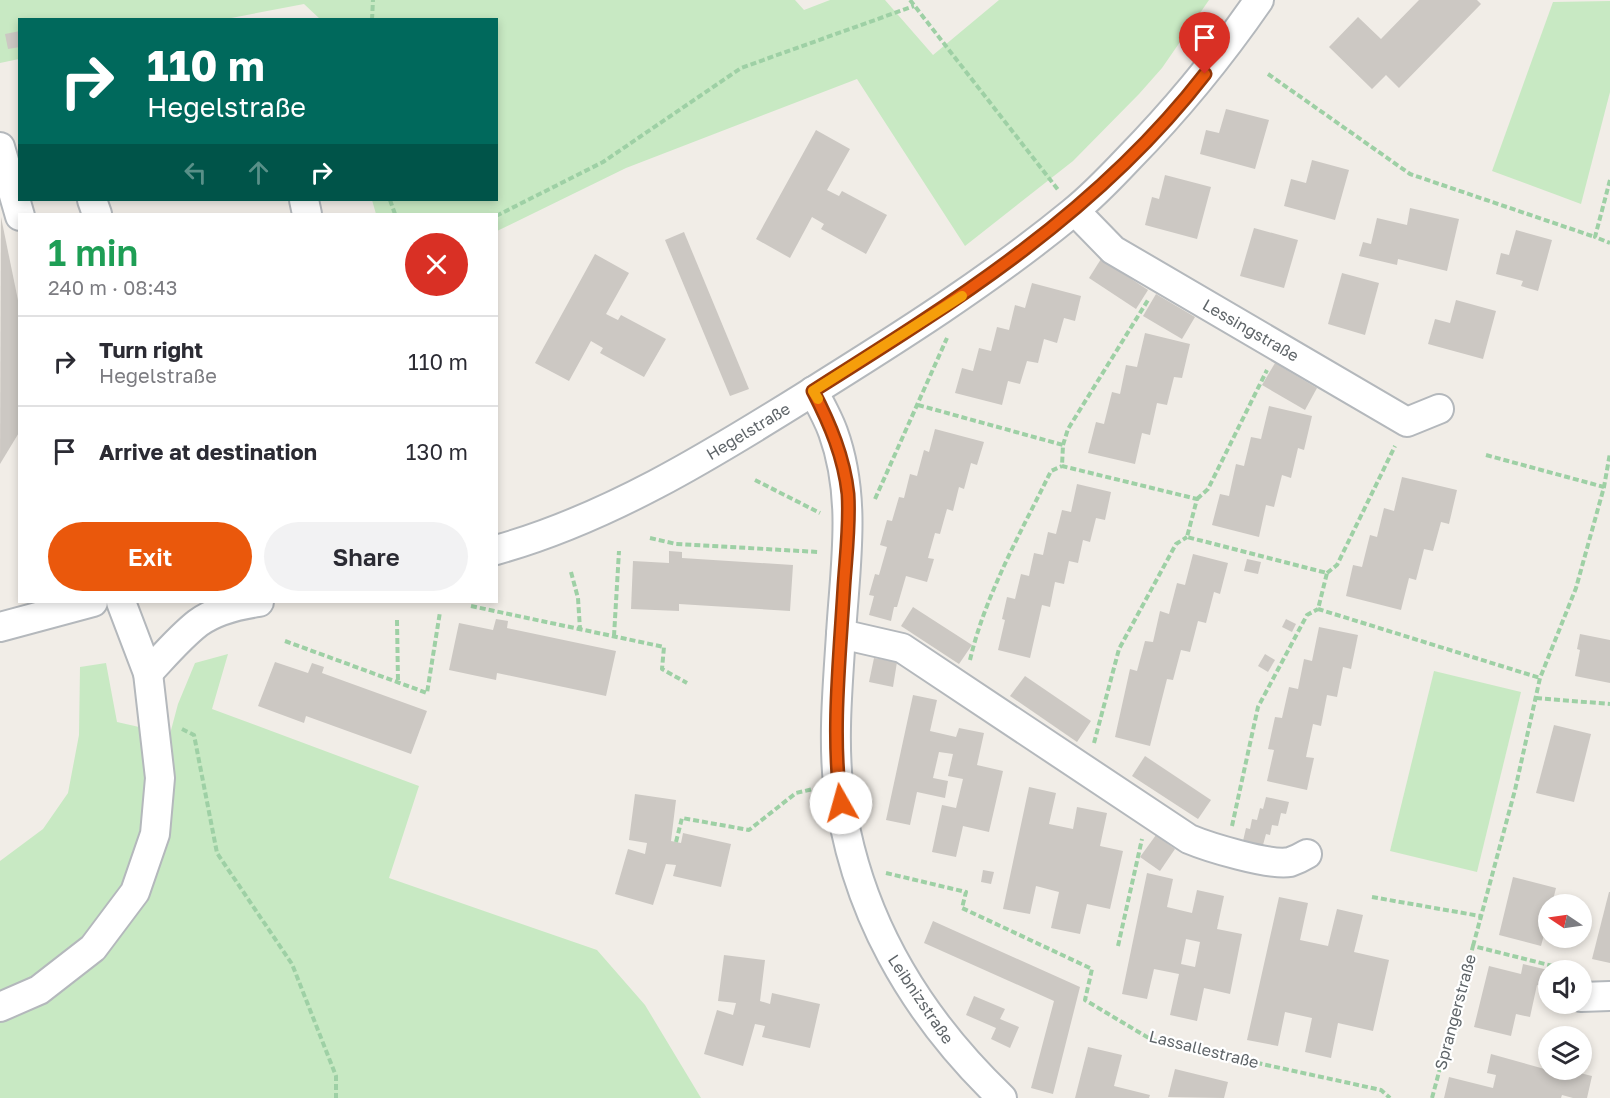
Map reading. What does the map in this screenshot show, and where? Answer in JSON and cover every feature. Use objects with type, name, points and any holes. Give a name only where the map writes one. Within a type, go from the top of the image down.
[{"type":"street","name":"Hegelstraße","points":[[498,549],[546,534],[592,515],[661,482],[813,391],[968,292],[1069,203],[1142,145],[1194,88],[1259,0]]},
{"type":"street","points":[[18,141],[0,146],[19,213]]},
{"type":"street","name":"Lessingstraße","points":[[1069,203],[1113,249],[1407,422],[1439,409]]},
{"type":"street","name":"Leibnizstraße","points":[[813,391],[833,431],[848,493],[849,528],[841,634],[837,742],[838,782],[845,824],[868,905],[886,948],[929,1016],[951,1045],[1002,1098]]},
{"type":"street","points":[[0,627],[89,603]]},
{"type":"street","points":[[0,1007],[39,990],[93,948],[135,892],[155,834],[160,778],[148,673],[121,603]]},
{"type":"street","points":[[148,673],[198,623],[217,613],[256,603]]},
{"type":"street","points":[[841,634],[902,648],[1189,839],[1208,847],[1277,862],[1291,861],[1307,854]]},
{"type":"street","points":[[1592,997],[1610,996]]},
{"type":"path","points":[[372,18],[373,0]]},
{"type":"path","points":[[910,0],[1069,203]]},
{"type":"path","points":[[498,215],[603,162],[741,68],[914,6]]},
{"type":"path","points":[[1268,74],[1410,174],[1610,243]]},
{"type":"path","points":[[1595,237],[1610,180]]},
{"type":"path","points":[[1062,466],[1063,445],[1068,429],[1150,297]]},
{"type":"path","points":[[874,501],[948,334]]},
{"type":"path","name":"Lessingstraße","points":[[1197,500],[1208,489],[1269,366]]},
{"type":"path","points":[[918,405],[1063,445]]},
{"type":"path","points":[[1318,609],[1327,573],[1337,565],[1397,442]]},
{"type":"path","points":[[1473,946],[1515,790],[1540,678],[1576,588],[1604,487],[1610,453]]},
{"type":"path","points":[[1486,455],[1604,487]]},
{"type":"path","points":[[969,665],[974,642],[1006,563],[1052,471],[1062,466],[1197,500],[1187,537],[1176,544],[1119,650],[1093,748]]},
{"type":"path","points":[[755,480],[829,517]]},
{"type":"path","points":[[1187,537],[1327,573]]},
{"type":"path","points":[[650,538],[676,544],[812,551]]},
{"type":"path","points":[[614,636],[619,551]]},
{"type":"path","points":[[571,572],[578,598],[580,629]]},
{"type":"path","points":[[471,606],[664,647],[662,669],[687,683]]},
{"type":"path","points":[[1232,824],[1258,707],[1307,615],[1318,609],[1540,678]]},
{"type":"path","points":[[285,641],[427,693],[440,612]]},
{"type":"path","points":[[396,620],[398,682]]},
{"type":"path","points":[[1536,698],[1610,704]]},
{"type":"path","points":[[177,726],[194,735],[217,853],[292,964],[336,1076],[336,1098]]},
{"type":"path","points":[[676,842],[682,818],[749,830],[796,793]]},
{"type":"path","points":[[1118,946],[1143,835]]},
{"type":"path","name":"Lassallestraße","points":[[881,872],[966,892],[962,908],[1092,969],[1085,1000],[1152,1040],[1382,1090],[1390,1098]]},
{"type":"path","points":[[1372,897],[1480,916]]},
{"type":"path","name":"Sprangerstraße","points":[[1432,1098],[1473,946],[1538,963]]},
{"type":"green space","points":[[0,0],[795,0],[804,10],[830,0],[885,0],[933,55],[999,0],[1209,0],[1162,68],[1073,161],[965,246],[857,79],[626,168],[498,231],[498,213],[376,213],[372,201],[498,201],[498,18],[319,18],[304,4],[231,18],[18,18],[18,59],[0,63]]},
{"type":"green space","points":[[1610,1],[1610,92],[1581,204],[1492,171],[1553,2]]},
{"type":"green space","points":[[228,654],[212,709],[419,786],[389,878],[597,950],[645,1005],[701,1098],[0,1098],[0,861],[43,829],[68,793],[79,735],[80,667],[106,663],[117,722],[170,734],[178,704],[195,663]]},
{"type":"green space","points":[[1434,671],[1521,692],[1477,872],[1390,851]]},
{"type":"building","points":[[1419,0],[1477,0],[1481,4],[1399,88],[1386,75],[1372,89],[1329,47],[1358,17],[1381,39]]},
{"type":"building","points":[[18,31],[18,47],[8,49],[5,34]]},
{"type":"building","points":[[1226,109],[1269,120],[1255,169],[1200,154],[1206,130],[1219,133]]},
{"type":"building","points":[[816,130],[850,149],[827,190],[839,196],[842,191],[887,215],[866,254],[821,229],[824,224],[812,217],[790,258],[756,239]]},
{"type":"building","points":[[1312,160],[1349,170],[1335,220],[1284,206],[1291,179],[1306,183]]},
{"type":"building","points":[[1165,175],[1211,187],[1197,239],[1145,225],[1152,197],[1159,199]]},
{"type":"building","points":[[1410,208],[1459,219],[1447,271],[1398,259],[1397,265],[1359,256],[1363,242],[1371,244],[1377,218],[1407,225]]},
{"type":"building","points":[[1,217],[18,300],[18,434],[0,464]]},
{"type":"building","points":[[1254,228],[1298,240],[1284,288],[1240,276]]},
{"type":"building","points":[[1516,230],[1552,240],[1538,291],[1521,286],[1523,281],[1496,274],[1501,253],[1509,255]]},
{"type":"building","points":[[684,232],[749,389],[730,396],[665,240]]},
{"type":"building","points":[[595,254],[629,273],[606,314],[618,320],[621,315],[666,339],[644,377],[600,353],[603,348],[591,341],[569,381],[535,363]]},
{"type":"building","points":[[1101,259],[1148,290],[1136,309],[1089,278]]},
{"type":"building","points":[[1342,273],[1379,283],[1365,335],[1328,324]]},
{"type":"building","points":[[1032,283],[1081,296],[1075,321],[1064,318],[1057,343],[1044,339],[1038,363],[1027,361],[1020,384],[1008,381],[1002,405],[955,393],[962,368],[973,371],[979,348],[991,351],[997,327],[1009,330],[1015,305],[1025,308]]},
{"type":"building","points":[[1156,294],[1195,317],[1182,339],[1143,316]]},
{"type":"building","points":[[1456,300],[1496,311],[1483,359],[1428,344],[1435,319],[1450,323]]},
{"type":"building","points":[[1145,333],[1190,344],[1182,378],[1174,377],[1167,405],[1157,403],[1150,435],[1142,433],[1135,464],[1088,453],[1096,422],[1104,424],[1112,392],[1120,394],[1126,365],[1137,367]]},
{"type":"building","points":[[1275,363],[1317,388],[1305,410],[1262,385]]},
{"type":"building","points":[[1269,406],[1312,416],[1304,450],[1298,448],[1291,478],[1282,475],[1274,507],[1266,505],[1259,537],[1212,525],[1220,494],[1229,496],[1236,464],[1244,466],[1251,437],[1261,439]]},
{"type":"building","points":[[935,429],[984,442],[977,465],[971,463],[964,489],[959,487],[953,511],[947,509],[940,534],[935,533],[928,558],[934,559],[927,582],[906,576],[891,621],[869,615],[874,596],[869,595],[875,574],[879,575],[887,547],[880,545],[887,520],[892,521],[899,497],[904,498],[910,474],[917,476],[924,450],[929,452]]},
{"type":"building","points":[[1402,477],[1457,490],[1449,524],[1441,522],[1433,551],[1424,549],[1416,580],[1409,578],[1401,610],[1346,596],[1353,565],[1362,567],[1370,535],[1377,537],[1384,508],[1394,511]]},
{"type":"building","points":[[1077,484],[1111,492],[1105,520],[1096,518],[1090,542],[1083,540],[1078,563],[1069,561],[1064,584],[1055,582],[1050,607],[1042,605],[1030,658],[998,650],[1005,620],[1002,619],[1007,597],[1015,599],[1021,574],[1029,576],[1034,553],[1043,555],[1048,532],[1056,534],[1062,510],[1071,512]]},
{"type":"building","points":[[669,551],[682,552],[682,558],[793,565],[790,611],[679,604],[679,611],[631,609],[633,561],[669,563]]},
{"type":"building","points":[[1193,554],[1228,563],[1220,594],[1214,592],[1206,623],[1198,621],[1190,652],[1181,650],[1173,680],[1167,679],[1150,746],[1115,737],[1130,669],[1137,671],[1145,641],[1153,642],[1160,611],[1169,614],[1177,583],[1185,585]]},
{"type":"building","points":[[1247,559],[1261,562],[1258,574],[1244,571]]},
{"type":"building","points":[[913,607],[972,645],[959,664],[901,626]]},
{"type":"building","points":[[496,619],[508,621],[507,628],[616,651],[606,696],[497,673],[496,680],[449,670],[459,623],[493,630]]},
{"type":"building","points":[[1286,619],[1296,624],[1292,632],[1282,627]]},
{"type":"building","points":[[1319,627],[1358,635],[1351,669],[1343,667],[1337,697],[1327,695],[1321,726],[1313,724],[1306,757],[1314,758],[1307,790],[1267,781],[1274,750],[1268,749],[1275,717],[1282,718],[1289,687],[1298,689],[1304,659],[1312,661]]},
{"type":"building","points":[[1580,634],[1610,640],[1610,683],[1575,676],[1580,650],[1577,649]]},
{"type":"building","points":[[1265,654],[1275,660],[1268,672],[1258,666]]},
{"type":"building","points":[[874,658],[897,662],[893,687],[869,682]]},
{"type":"building","points":[[275,662],[308,673],[312,663],[324,667],[322,673],[427,711],[411,754],[306,716],[304,723],[258,706]]},
{"type":"building","points":[[1025,676],[1091,721],[1077,742],[1010,696]]},
{"type":"building","points":[[913,695],[937,700],[930,731],[956,737],[959,728],[984,733],[977,765],[1003,771],[989,832],[963,826],[956,857],[932,852],[942,805],[956,808],[963,779],[948,776],[953,754],[939,752],[933,778],[948,781],[945,798],[917,792],[910,825],[886,820]]},
{"type":"building","points":[[1554,725],[1591,734],[1574,802],[1536,793]]},
{"type":"building","points":[[1145,756],[1211,800],[1198,819],[1132,776]]},
{"type":"building","points":[[1029,787],[1056,793],[1049,824],[1073,829],[1077,807],[1107,813],[1100,846],[1123,851],[1110,909],[1087,904],[1080,934],[1051,928],[1059,892],[1036,886],[1030,914],[1003,909]]},
{"type":"building","points":[[635,794],[676,800],[671,841],[681,843],[683,833],[731,844],[721,887],[673,876],[676,865],[666,864],[653,905],[615,894],[628,849],[645,854],[647,843],[629,840]]},
{"type":"building","points":[[1266,797],[1289,802],[1286,814],[1281,813],[1278,826],[1272,825],[1270,835],[1266,834],[1263,845],[1243,841],[1246,828],[1250,829],[1252,819],[1257,820]]},
{"type":"building","points":[[1156,835],[1175,849],[1160,871],[1140,857]]},
{"type":"building","points":[[983,870],[994,872],[991,884],[981,882]]},
{"type":"building","points":[[1147,873],[1173,879],[1167,907],[1192,913],[1197,890],[1224,896],[1217,929],[1242,934],[1230,994],[1204,988],[1197,1021],[1170,1015],[1179,974],[1154,969],[1147,999],[1122,994]],"holes":[[[1186,939],[1200,942],[1195,967],[1181,964]]]},
{"type":"building","points":[[1513,877],[1556,888],[1554,894],[1538,894],[1538,945],[1499,935]]},
{"type":"building","points":[[1610,892],[1610,963],[1592,959]]},
{"type":"building","points":[[1279,897],[1308,903],[1300,940],[1328,946],[1337,909],[1363,915],[1354,952],[1389,960],[1373,1031],[1338,1023],[1331,1058],[1305,1052],[1312,1018],[1285,1012],[1278,1046],[1247,1040]]},
{"type":"building","points":[[933,921],[1080,987],[1053,1094],[1031,1088],[1054,1001],[924,943]]},
{"type":"building","points":[[724,955],[765,960],[760,1001],[770,1004],[772,993],[820,1004],[810,1048],[762,1037],[765,1026],[755,1024],[743,1066],[704,1054],[717,1010],[733,1015],[736,1003],[718,1001]]},
{"type":"building","points":[[1523,964],[1538,968],[1538,985],[1530,1017],[1516,1014],[1511,1036],[1474,1027],[1489,966],[1521,974]]},
{"type":"building","points":[[974,996],[1005,1009],[1000,1019],[1019,1027],[1010,1048],[991,1039],[996,1028],[966,1015]]},
{"type":"building","points":[[1088,1047],[1122,1055],[1114,1086],[1150,1095],[1149,1098],[1075,1098]]},
{"type":"building","points":[[1491,1054],[1538,1067],[1538,1080],[1591,1080],[1587,1098],[1562,1095],[1561,1098],[1444,1098],[1449,1077],[1493,1088],[1496,1075],[1487,1073]]},
{"type":"building","points":[[1175,1069],[1228,1082],[1224,1098],[1168,1097]]},
{"type":"slow traffic","points":[[818,399],[813,391],[962,296]]},
{"type":"route","points":[[841,803],[837,742],[841,634],[849,528],[848,493],[833,431],[813,391],[968,292],[1075,211],[1158,129],[1205,74]]}]
